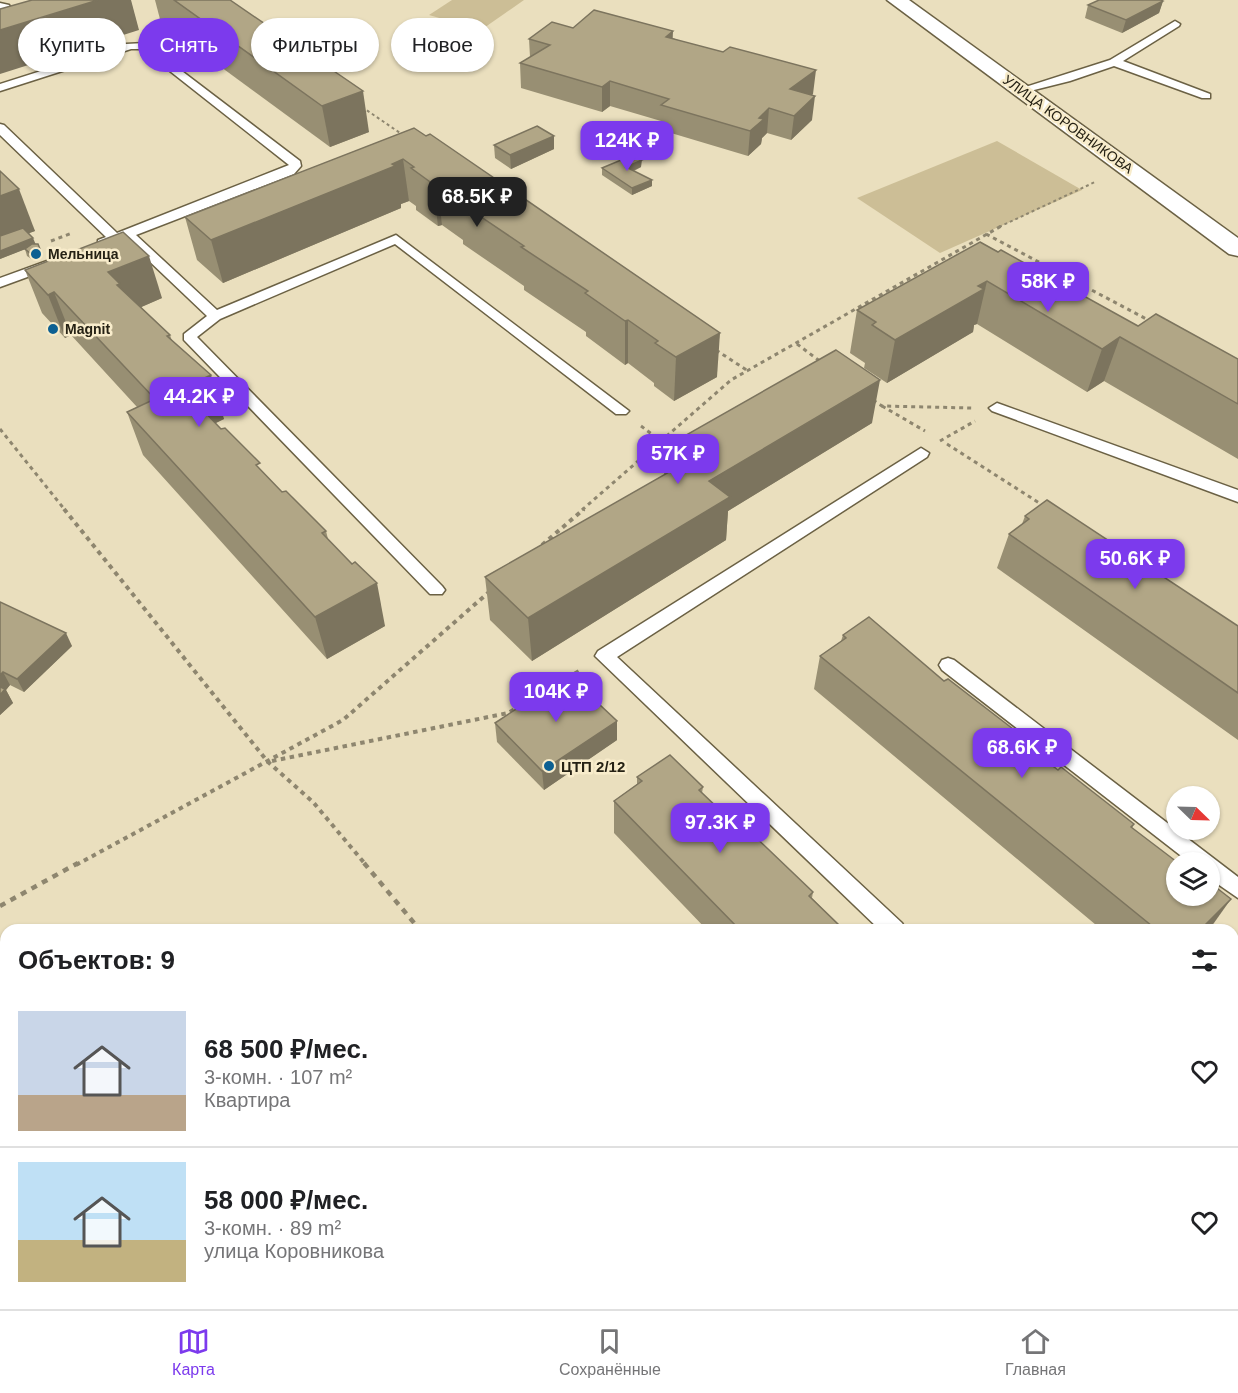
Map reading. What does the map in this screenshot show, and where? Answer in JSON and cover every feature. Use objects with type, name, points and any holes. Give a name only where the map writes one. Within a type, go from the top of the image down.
[{"type":"street","name":"УЛИЦА КОРОВНИКОВА","points":[[897,0],[1238,249]]},
{"type":"lane","points":[[1022,90],[1066,79],[1114,62],[1175,24]]},
{"type":"lane","points":[[0,88],[130,46],[145,46],[294,160],[295,166],[290,171],[94,247]]},
{"type":"lane","points":[[1114,62],[1206,96]]},
{"type":"lane","points":[[0,128],[215,316]]},
{"type":"lane","points":[[436,590],[189,337],[215,316],[396,238],[621,411]]},
{"type":"lane","points":[[0,283],[63,259]]},
{"type":"lane","points":[[997,408],[1238,496]]},
{"type":"lane","points":[[889,924],[604,656],[921,453]]},
{"type":"lane","points":[[948,665],[1191,852]]},
{"type":"lane","points":[[1220,875],[1238,889]]},
{"type":"path","points":[[355,102],[404,136]]},
{"type":"path","points":[[535,552],[731,380],[986,233],[1095,182]]},
{"type":"path","points":[[986,233],[1154,323]]},
{"type":"path","points":[[708,344],[748,371]]},
{"type":"path","points":[[797,344],[825,365]]},
{"type":"path","points":[[872,399],[1052,511]]},
{"type":"path","points":[[882,406],[997,408]]},
{"type":"path","points":[[921,453],[997,408]]},
{"type":"path","points":[[0,429],[268,762],[313,802],[415,924]]},
{"type":"path","points":[[0,906],[343,720],[490,591]]},
{"type":"path","points":[[556,684],[604,656]]},
{"type":"path","points":[[268,762],[508,713],[547,690]]},
{"type":"shaded area","points":[[452,0],[524,0],[494,21],[494,18],[439,18],[429,15]]},
{"type":"shaded area","points":[[997,141],[1082,190],[940,253],[857,198]]},
{"type":"building","points":[[32,0],[98,0],[39,18],[18,18],[18,24],[0,30],[0,9]]},
{"type":"building","points":[[174,0],[230,0],[256,18],[251,18],[251,55],[239,47],[239,18],[199,18]]},
{"type":"building","points":[[1099,0],[1163,1],[1126,20],[1088,5]]},
{"type":"building","points":[[594,10],[673,31],[666,37],[723,52],[730,47],[816,70],[790,89],[815,96],[794,116],[769,108],[759,118],[764,119],[750,131],[661,105],[669,99],[610,81],[602,87],[520,63],[550,45],[529,39],[552,22],[573,28]]},
{"type":"building","points":[[275,72],[335,72],[363,91],[322,106]]},
{"type":"building","points":[[537,126],[554,136],[510,155],[494,145]]},
{"type":"building","points":[[414,128],[426,136],[430,134],[720,333],[676,357],[655,343],[658,341],[585,293],[588,291],[521,247],[524,246],[459,202],[461,200],[437,183],[433,184],[403,159],[392,164],[395,166],[211,240],[185,217]]},
{"type":"building","points":[[633,155],[642,160],[626,167],[652,180],[632,188],[602,168]]},
{"type":"building","points":[[0,171],[19,189],[0,196]]},
{"type":"building","points":[[23,228],[33,238],[0,251],[0,236]]},
{"type":"building","points":[[123,232],[149,256],[108,272],[120,284],[117,285],[170,335],[167,336],[211,375],[185,387],[200,403],[197,404],[221,429],[225,428],[260,463],[256,465],[282,492],[286,491],[326,531],[322,533],[352,564],[355,562],[377,583],[315,617],[127,412],[155,399],[54,292],[48,295],[25,270]]},
{"type":"building","points":[[980,242],[998,252],[1001,250],[1138,326],[1156,314],[1238,359],[1238,404],[1120,337],[1102,349],[987,281],[978,286],[984,289],[895,340],[872,325],[876,322],[857,310]]},
{"type":"building","points":[[32,244],[38,244],[40,249],[30,253],[25,249]]},
{"type":"building","points":[[836,350],[880,380],[709,481],[730,497],[528,618],[485,577],[685,463],[665,447]]},
{"type":"building","points":[[1047,500],[1238,626],[1238,693],[1009,534],[1029,519],[1025,516]]},
{"type":"building","points":[[0,602],[66,633],[17,679],[3,672],[0,675]]},
{"type":"building","points":[[869,617],[944,681],[948,679],[1013,729],[1009,732],[1058,770],[1061,767],[1134,824],[1131,827],[1166,854],[1166,906],[1220,906],[1220,890],[1231,899],[1206,924],[1150,924],[820,656],[846,638],[843,635]]},
{"type":"building","name":"ЦТП 2/12","points":[[568,675],[617,721],[542,771],[495,723]]},
{"type":"building","points":[[670,755],[703,787],[699,790],[743,832],[747,829],[813,892],[809,896],[838,924],[734,924],[614,801],[642,781],[637,777]]},
{"type":"place","name":"Мельница","points":[[36,254]]},
{"type":"place","name":"Magnit","points":[[53,329]]},
{"type":"place","name":"ЦТП 2/12","points":[[549,766]]}]
